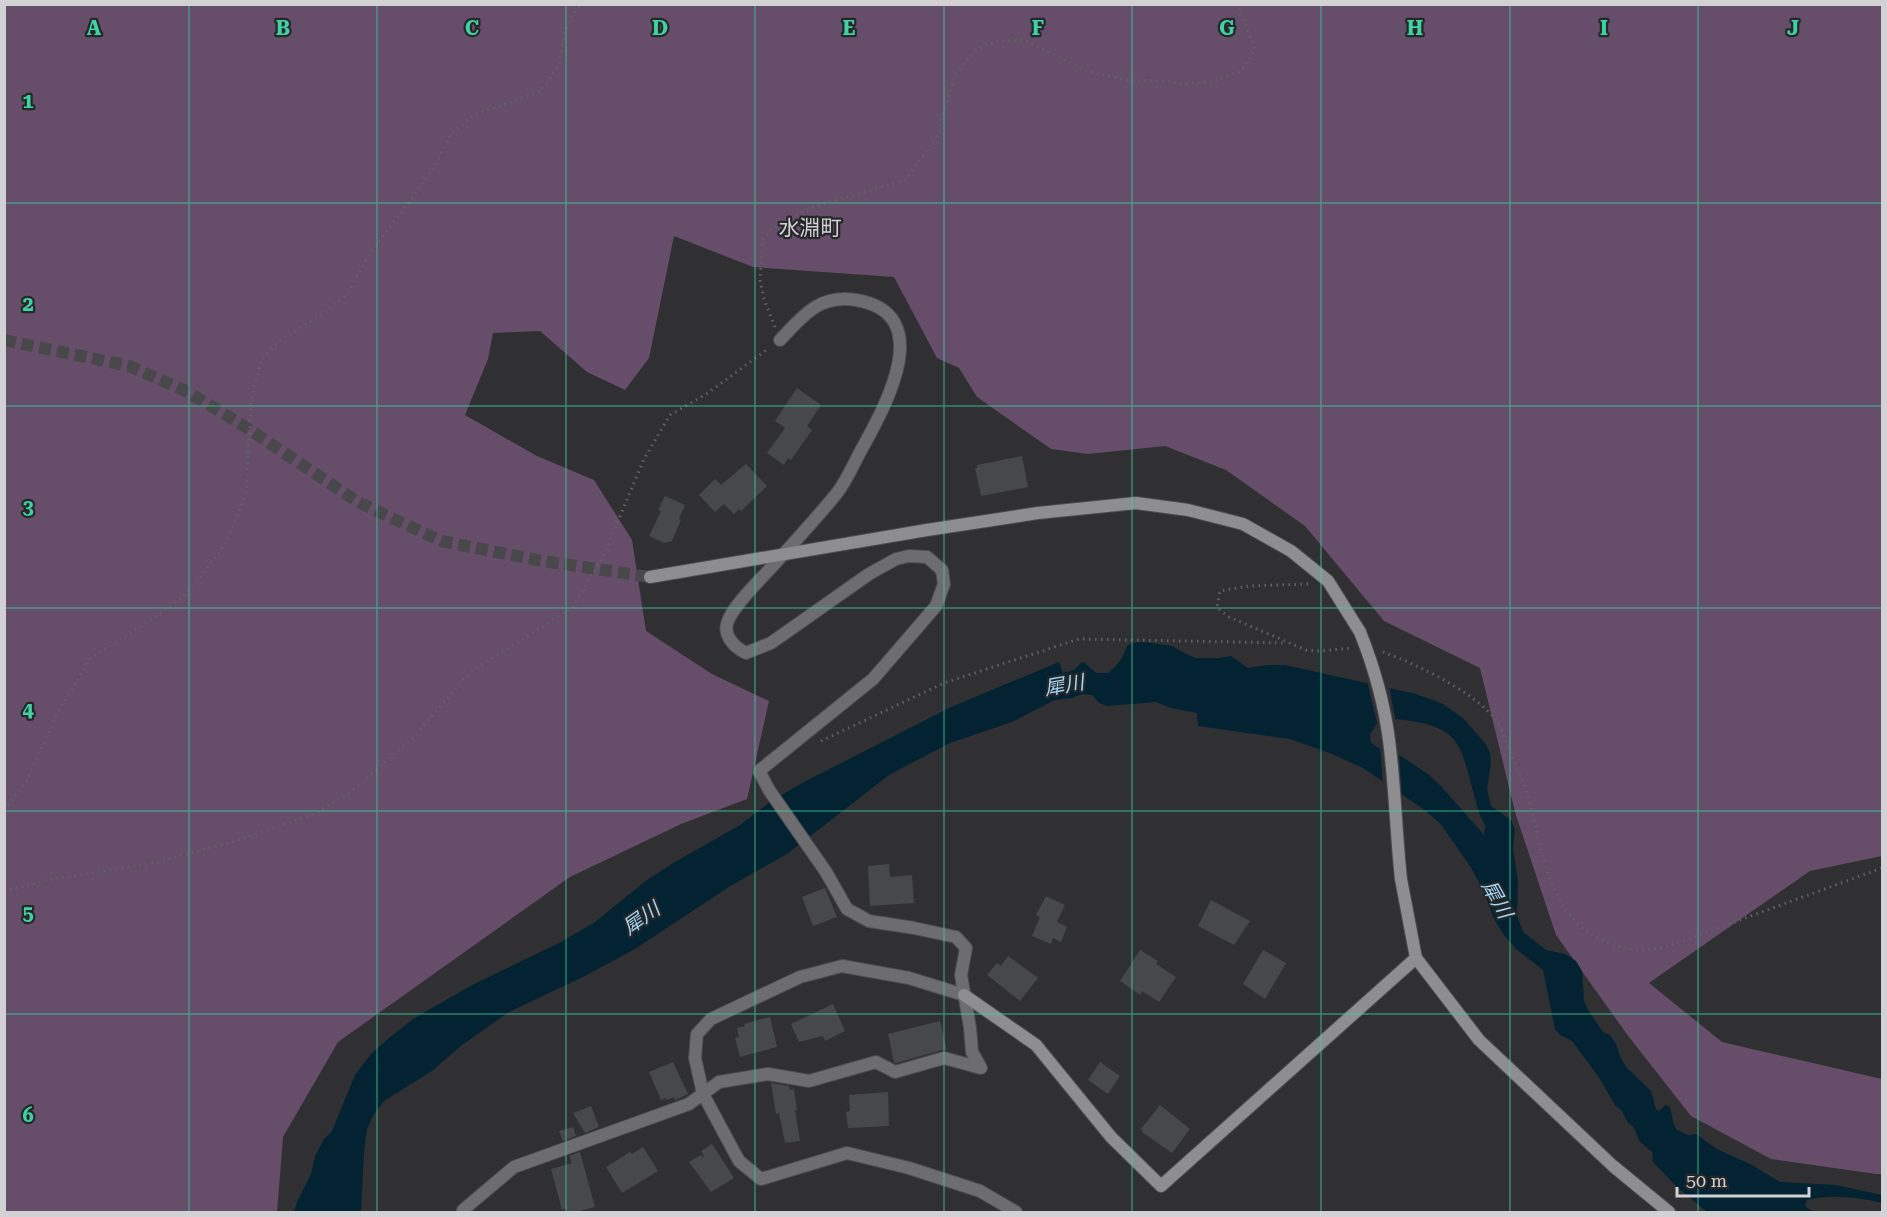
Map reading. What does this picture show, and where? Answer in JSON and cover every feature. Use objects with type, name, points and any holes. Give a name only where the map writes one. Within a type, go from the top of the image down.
[{"type":"street","points":[[463,1210],[514,1167],[689,1104],[719,1082],[768,1074],[809,1081],[876,1062],[895,1072],[944,1058],[981,1068],[972,1053],[961,975],[966,948],[956,937],[869,921],[847,909],[826,872],[769,790],[759,771],[873,679],[936,606],[944,584],[942,570],[927,557],[909,556],[896,559],[869,574],[771,643],[746,653],[736,649],[727,636],[727,622],[744,597],[838,491],[879,417],[896,378],[901,346],[897,328],[885,311],[867,302],[842,298],[816,305],[780,340]]},
{"type":"street","points":[[650,577],[1038,513],[1136,504],[1188,510],[1243,524],[1291,551],[1328,581],[1360,632],[1380,690],[1389,741],[1401,879],[1416,958],[1479,1040],[1613,1166],[1669,1212]]},
{"type":"street","points":[[1016,1212],[980,1191],[909,1168],[847,1153],[761,1179],[739,1161],[703,1094],[694,1058],[697,1034],[711,1019],[800,977],[842,966],[909,978],[964,995],[1036,1045],[1111,1137],[1161,1186],[1416,958]]},
{"type":"path","points":[[4,810],[26,782],[57,714],[90,659],[160,614],[182,597],[221,550],[246,493],[251,399],[262,358],[282,339],[326,312],[348,294],[367,258],[376,249],[433,170],[452,134],[472,116],[540,91],[559,65],[565,31],[581,4]]},
{"type":"path","points":[[4,891],[48,880],[154,863],[238,840],[316,813],[351,792],[413,738],[469,673],[573,607],[603,557],[644,459],[670,415],[708,393],[780,340],[764,299],[760,280],[763,239],[772,228],[813,207],[905,180],[937,136],[955,74],[976,50],[997,41],[1025,40],[1086,70],[1127,80],[1183,84],[1211,82],[1241,71],[1254,50],[1238,4]]},
{"type":"path","points":[[1328,581],[1250,586],[1220,591],[1217,608],[1229,617],[1306,650],[1362,647]]},
{"type":"path","points":[[821,741],[944,682],[1079,639],[1288,643]]},
{"type":"path","points":[[1375,649],[1399,658],[1453,686],[1485,708],[1497,721],[1527,794],[1552,884],[1568,913],[1582,930],[1609,945],[1644,950],[1670,946],[1882,868]]},
{"type":"shaded area","points":[[5,5],[1882,5],[1882,856],[1810,871],[1649,983],[1722,1042],[1882,1079],[1882,1174],[1771,1159],[1691,1116],[1629,1037],[1556,935],[1515,812],[1480,668],[1384,621],[1305,526],[1226,470],[1165,446],[1088,454],[1051,449],[977,397],[959,368],[937,358],[894,277],[753,267],[674,236],[649,358],[625,390],[587,372],[540,331],[493,333],[488,359],[465,415],[537,456],[594,480],[632,540],[646,631],[712,674],[769,701],[747,799],[681,824],[570,877],[338,1042],[283,1137],[277,1212],[5,1212]]},
{"type":"water","name":"犀川","points":[[1144,642],[1172,646],[1196,658],[1231,656],[1248,668],[1285,665],[1416,694],[1443,704],[1463,718],[1485,743],[1490,753],[1491,763],[1487,789],[1491,806],[1511,820],[1515,830],[1513,848],[1518,881],[1517,915],[1523,932],[1546,950],[1565,954],[1576,961],[1582,971],[1584,1001],[1588,1010],[1603,1032],[1610,1035],[1616,1044],[1626,1067],[1651,1091],[1656,1109],[1659,1111],[1665,1105],[1669,1106],[1677,1130],[1688,1135],[1696,1134],[1717,1149],[1750,1164],[1780,1182],[1836,1185],[1882,1195],[1882,1203],[1854,1198],[1826,1197],[1807,1200],[1805,1205],[1807,1208],[1816,1212],[1707,1212],[1677,1187],[1653,1162],[1652,1152],[1640,1142],[1633,1126],[1628,1123],[1622,1111],[1615,1105],[1598,1076],[1572,1041],[1560,1035],[1555,1029],[1543,970],[1516,949],[1504,935],[1494,919],[1484,892],[1470,866],[1440,823],[1363,768],[1332,754],[1290,739],[1198,726],[1197,713],[1171,708],[1156,702],[1107,706],[1099,703],[1092,695],[1083,694],[1055,700],[1012,722],[950,743],[889,775],[787,854],[732,885],[635,949],[509,1012],[462,1045],[432,1071],[384,1101],[374,1114],[367,1129],[361,1212],[294,1212],[311,1174],[315,1156],[324,1139],[332,1131],[355,1075],[371,1054],[413,1019],[472,985],[561,942],[595,922],[647,880],[740,825],[771,801],[804,782],[951,707],[1059,662],[1063,673],[1074,670],[1082,662],[1096,673],[1108,673],[1119,662],[1128,645]],"holes":[[[1397,719],[1417,722],[1445,732],[1459,748],[1478,810],[1485,825],[1484,835],[1428,774],[1401,756],[1371,743],[1370,734],[1376,725]]]},
{"type":"pier","points":[[1367,681],[1389,686],[1396,722],[1378,727]]},
{"type":"pier","points":[[1380,745],[1399,752],[1402,799],[1383,785]]},
{"type":"building","points":[[797,388],[821,405],[807,426],[812,430],[791,460],[788,458],[784,465],[767,453],[785,428],[775,421]]},
{"type":"building","points":[[1022,456],[1028,487],[981,496],[975,468],[977,465]]},
{"type":"building","points":[[746,464],[767,486],[741,511],[739,509],[734,514],[724,504],[715,512],[699,495],[715,479],[721,485]]},
{"type":"building","points":[[665,496],[685,505],[672,541],[664,543],[649,536],[661,511],[658,510]]},
{"type":"building","points":[[889,864],[890,877],[912,875],[914,903],[870,906],[868,866]]},
{"type":"building","points":[[825,888],[837,917],[813,926],[802,897]]},
{"type":"building","points":[[1046,896],[1065,905],[1057,922],[1067,927],[1061,942],[1053,938],[1051,944],[1032,936],[1040,917],[1036,915]]},
{"type":"building","points":[[1211,900],[1250,921],[1234,945],[1198,926]]},
{"type":"building","points":[[1140,950],[1158,961],[1156,964],[1176,977],[1159,1002],[1142,991],[1140,995],[1120,981]]},
{"type":"building","points":[[1263,950],[1286,963],[1265,999],[1243,984]]},
{"type":"building","points":[[1008,956],[1038,978],[1020,1001],[987,975],[997,963],[1001,966]]},
{"type":"building","points":[[833,1004],[845,1031],[825,1041],[823,1036],[799,1042],[791,1024]]},
{"type":"building","points":[[770,1017],[777,1047],[740,1057],[735,1038],[739,1037],[737,1028]]},
{"type":"building","points":[[940,1021],[947,1050],[894,1062],[888,1034]]},
{"type":"building","points":[[673,1062],[688,1094],[675,1100],[674,1097],[661,1100],[649,1072]]},
{"type":"building","points":[[1100,1062],[1120,1076],[1108,1094],[1088,1080]]},
{"type":"building","points":[[771,1083],[789,1086],[790,1090],[794,1089],[800,1141],[785,1143],[779,1113],[776,1114]]},
{"type":"building","points":[[888,1092],[889,1126],[848,1128],[846,1112],[850,1111],[849,1095]]},
{"type":"building","points":[[1160,1105],[1190,1129],[1172,1153],[1141,1129]]},
{"type":"building","points":[[591,1106],[599,1127],[585,1133],[573,1113]]},
{"type":"building","points":[[573,1127],[576,1136],[563,1141],[559,1131]]},
{"type":"building","points":[[712,1144],[734,1178],[711,1192],[689,1162],[701,1155],[703,1157],[701,1151]]},
{"type":"building","points":[[643,1147],[658,1171],[622,1193],[606,1167]]},
{"type":"building","points":[[580,1152],[595,1207],[567,1212],[566,1208],[562,1210],[551,1169],[572,1163],[569,1156]]},
{"type":"tunnel","points":[[4,340],[129,366],[188,392],[244,426],[358,502],[441,541],[537,560],[650,577]]},
{"type":"district","name":"水淵町","points":[[810,228]]}]
